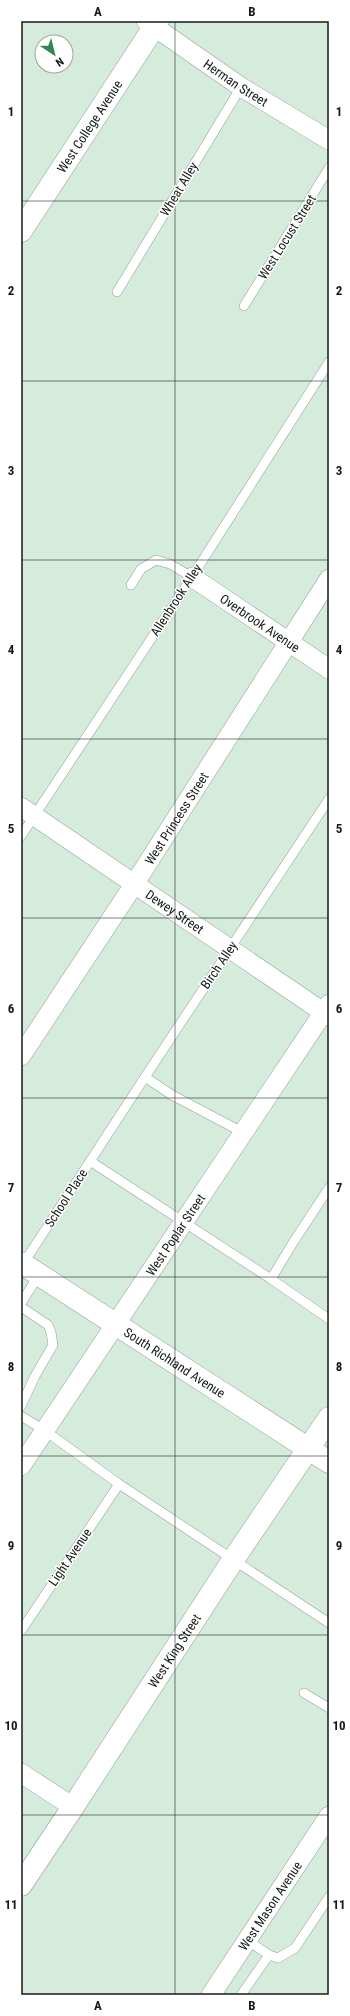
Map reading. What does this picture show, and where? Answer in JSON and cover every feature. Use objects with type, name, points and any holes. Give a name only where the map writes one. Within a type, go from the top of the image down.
[{"type":"street","name":"Herman Street","points":[[153,23],[241,86],[329,140]]},
{"type":"street","name":"West College Avenue","points":[[21,231],[153,23]]},
{"type":"street","name":"Overbrook Avenue","points":[[192,577],[329,669]]},
{"type":"street","name":"West Princess Street","points":[[21,1056],[135,883],[329,579]]},
{"type":"street","name":"Dewey Street","points":[[28,811],[230,948],[327,1011]]},
{"type":"street","name":"West Poplar Street","points":[[21,1466],[183,1222],[327,1011]]},
{"type":"street","name":"South Richland Avenue","points":[[28,1267],[329,1462]]},
{"type":"street","name":"West King Street","points":[[21,1884],[73,1807],[233,1560],[329,1418]]},
{"type":"street","points":[[21,1773],[73,1807]]},
{"type":"street","name":"West Mason Avenue","points":[[211,1995],[329,1816]]},
{"type":"lane","name":"Wheat Alley","points":[[117,292],[241,86]]},
{"type":"lane","name":"West Locust Street","points":[[244,306],[329,168]]},
{"type":"lane","name":"Allenbrook Alley","points":[[21,836],[28,811],[192,577],[329,362]]},
{"type":"lane","points":[[131,585],[142,569],[156,560],[170,564],[192,577]]},
{"type":"lane","name":"Birch Alley","points":[[109,1131],[329,799]]},
{"type":"lane","points":[[145,1076],[172,1095],[244,1133]]},
{"type":"lane","name":"School Place","points":[[21,1303],[28,1267],[109,1131]]},
{"type":"lane","points":[[90,1161],[271,1279],[329,1319]]},
{"type":"lane","points":[[271,1279],[294,1240],[329,1188]]},
{"type":"lane","points":[[21,1307],[48,1325],[51,1332],[53,1345],[35,1376],[21,1406]]},
{"type":"lane","points":[[21,1416],[44,1430],[119,1484],[329,1622]]},
{"type":"lane","name":"Light Avenue","points":[[21,1631],[119,1484]]},
{"type":"lane","points":[[304,1692],[329,1708]]},
{"type":"lane","points":[[247,1940],[269,1955],[278,1958],[295,1948],[329,1897]]},
{"type":"lane","points":[[241,1995],[269,1955]]}]
